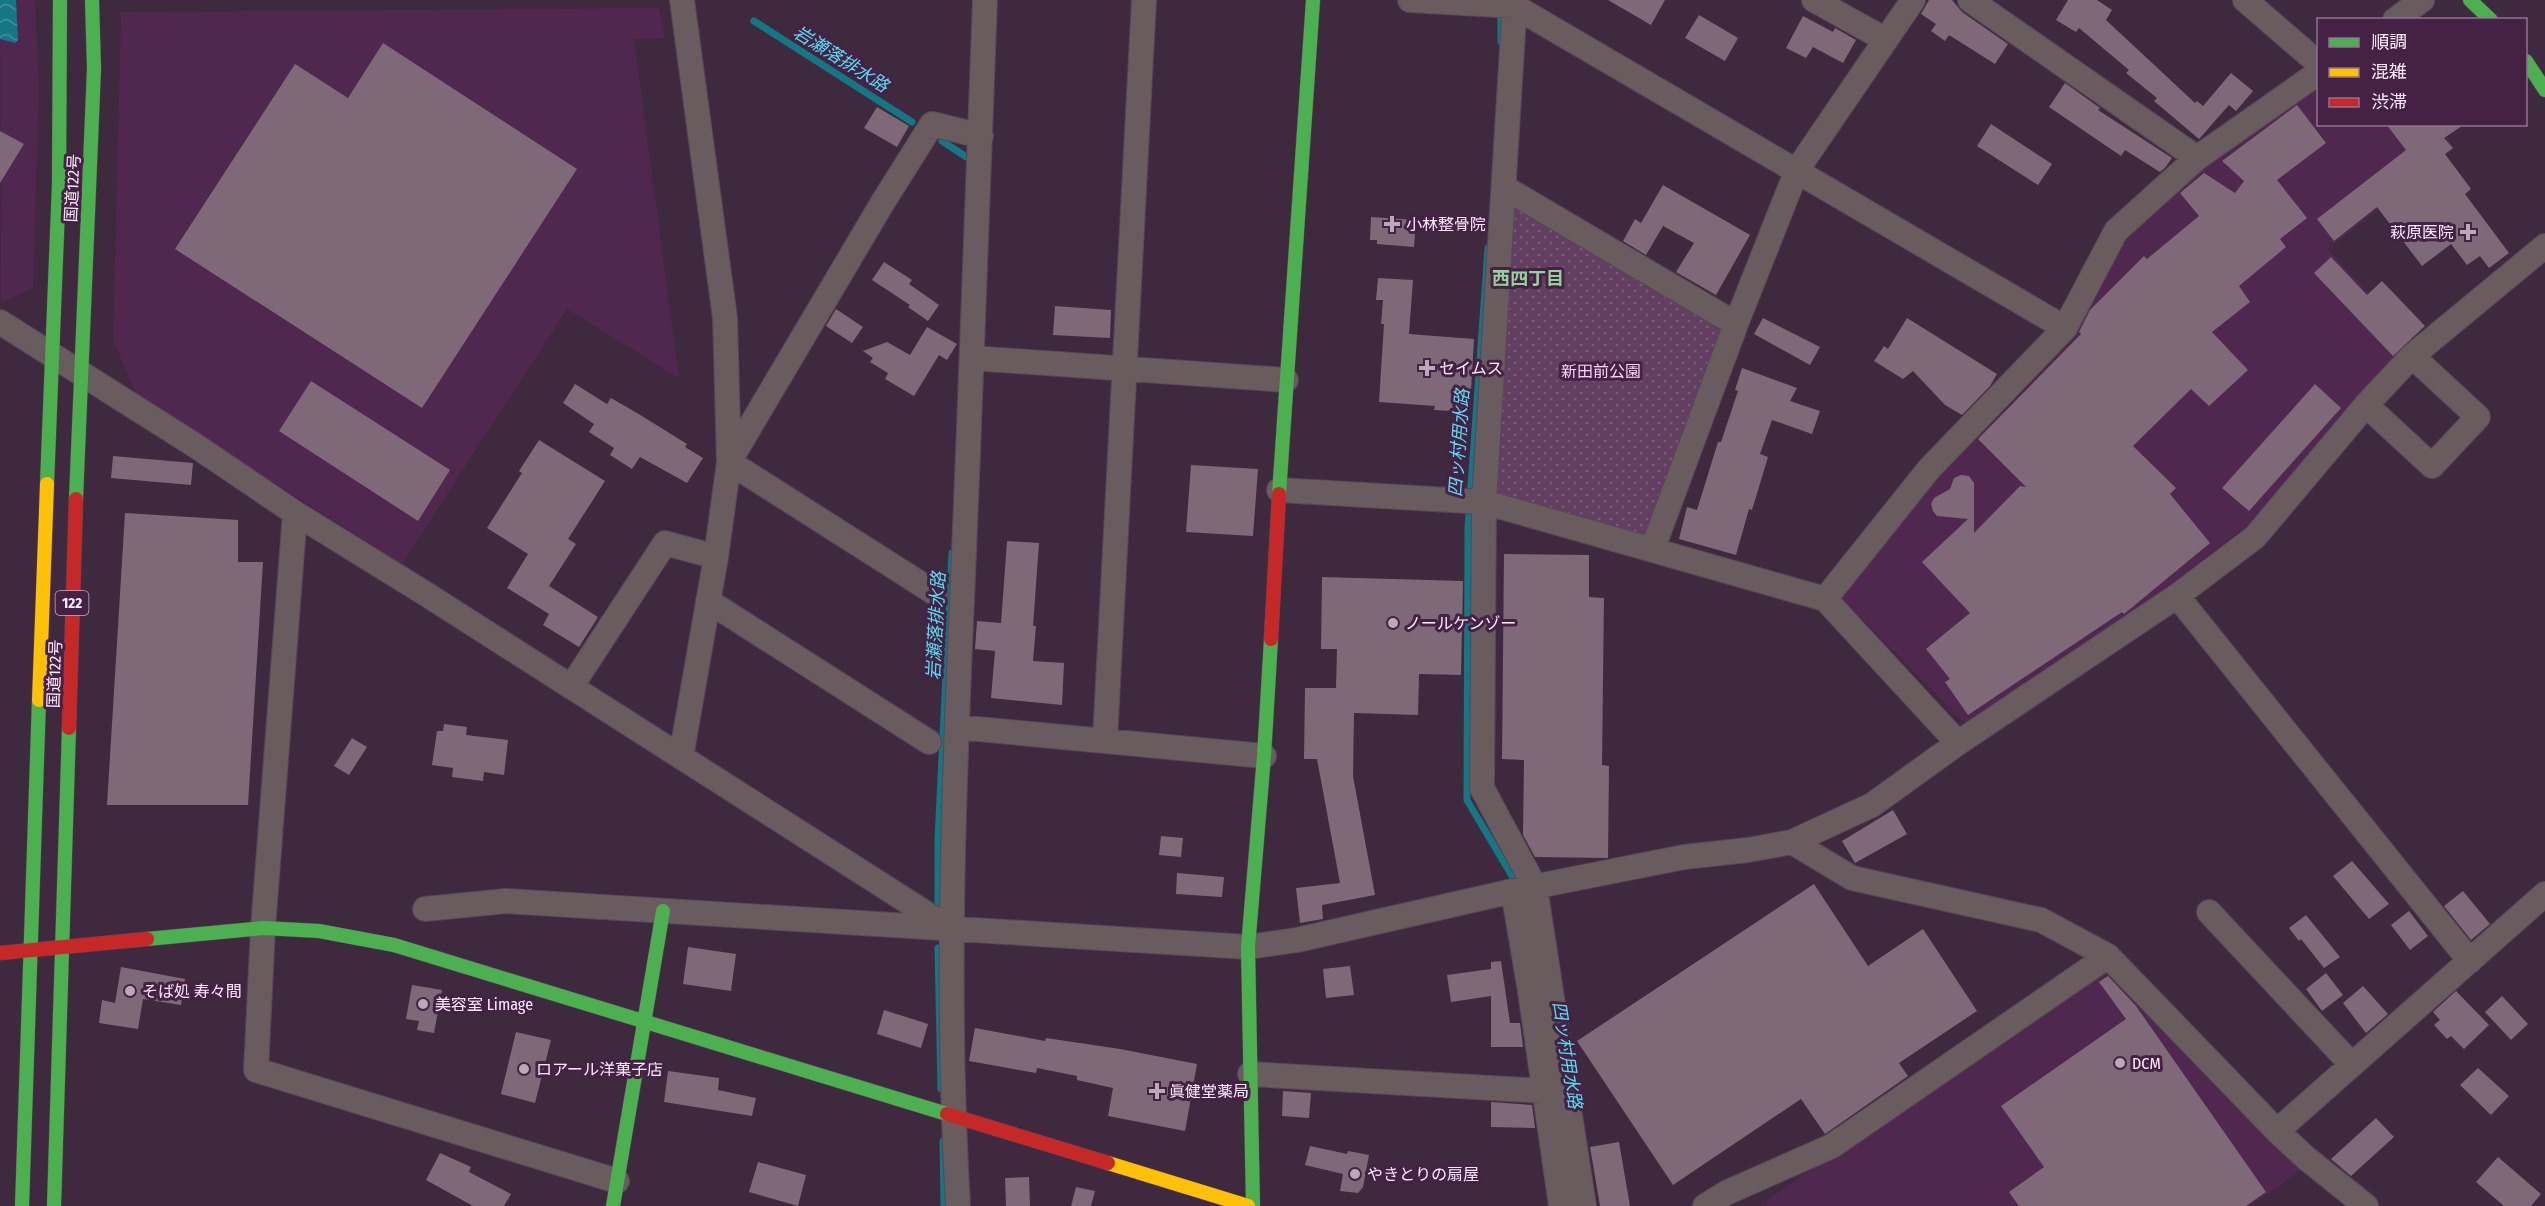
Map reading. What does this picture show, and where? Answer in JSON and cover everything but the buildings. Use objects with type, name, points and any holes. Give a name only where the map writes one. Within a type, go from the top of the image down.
[{"type":"main road","name":"国道122号","points":[[22,1206],[28,950],[53,356],[62,70],[60,0]]},
{"type":"main road","name":"国道122号","points":[[54,1206],[80,372],[94,69],[92,0]]},
{"type":"main road","points":[[1253,1206],[1248,947],[1264,756],[1286,380],[1313,0]]},
{"type":"main road","points":[[2470,0],[2489,18]]},
{"type":"main road","points":[[2527,63],[2545,90]]},
{"type":"main road","points":[[613,1206],[663,911]]},
{"type":"main road","points":[[0,953],[263,928],[319,931],[394,945],[1248,1206]]},
{"type":"street","points":[[681,756],[716,557],[729,462],[725,318],[682,0]]},
{"type":"street","points":[[958,1206],[953,1116],[951,929],[985,0]]},
{"type":"street","points":[[1105,740],[1144,0]]},
{"type":"street","points":[[1410,0],[1515,3],[2065,328]]},
{"type":"street","points":[[1814,0],[1886,40]]},
{"type":"street","points":[[1653,548],[1736,324],[1797,170],[1913,0]]},
{"type":"street","points":[[1970,0],[2197,158]]},
{"type":"street","points":[[2245,0],[2317,61]]},
{"type":"street","points":[[2398,18],[2422,0]]},
{"type":"street","points":[[1515,3],[1484,502],[1482,788],[1524,889],[1584,1206]]},
{"type":"street","points":[[1825,599],[1929,469],[2065,328],[2116,231],[2197,158],[2317,74]]},
{"type":"street","points":[[729,462],[883,202],[932,124],[981,136]]},
{"type":"street","points":[[1505,188],[1736,324]]},
{"type":"street","points":[[424,909],[506,901],[1248,947],[1296,940],[1524,889],[1684,857],[1748,850],[1792,842],[1872,806],[1958,743],[2177,596],[2255,537],[2366,405],[2412,357],[2545,246]]},
{"type":"street","points":[[0,322],[295,513],[951,929]]},
{"type":"street","points":[[2366,405],[2432,465],[2478,417],[2412,357]]},
{"type":"street","points":[[972,358],[1286,380]]},
{"type":"street","points":[[729,462],[935,593]]},
{"type":"street","points":[[1279,490],[1484,502],[1653,548],[1825,599],[1958,743]]},
{"type":"street","points":[[295,513],[263,928],[256,1070],[617,1181]]},
{"type":"street","points":[[571,687],[665,543],[716,557]]},
{"type":"street","points":[[2177,596],[2470,961]]},
{"type":"street","points":[[708,601],[928,742]]},
{"type":"street","points":[[957,727],[1264,756]]},
{"type":"street","points":[[1792,842],[1852,878],[2041,920],[2108,956],[2277,1131],[2306,1158],[2366,1206]]},
{"type":"street","points":[[1524,889],[1530,991],[1561,1206]]},
{"type":"street","points":[[2277,1131],[2545,894]]},
{"type":"street","points":[[2209,912],[2352,1065]]},
{"type":"street","points":[[1705,1206],[1726,1193],[1832,1146],[2108,956]]},
{"type":"street","points":[[1250,1074],[1544,1091]]},
{"type":"shaded area","points":[[0,0],[35,0],[39,89],[33,288],[1,303]]},
{"type":"shaded area","points":[[659,8],[665,38],[634,39],[679,378],[567,309],[402,564],[136,395],[113,340],[121,12]]},
{"type":"shaded area","points":[[2317,87],[2317,126],[2442,126],[2454,149],[2328,249],[2414,342],[2346,413],[2250,523],[2125,620],[1966,724],[1836,593],[1932,471],[2069,331],[2121,234],[2200,161]]},
{"type":"shaded area","points":[[2105,964],[2305,1167],[2251,1206],[1759,1206]]},
{"type":"green space","name":"新田前公園","points":[[1505,188],[1736,324],[1653,548],[1484,502]]},
{"type":"water","points":[[0,0],[16,0],[18,40],[15,43],[0,39]]},
{"type":"waterway","name":"四ッ村用水路","points":[[1501,9],[1501,42]]},
{"type":"waterway","name":"岩瀬落排水路","points":[[754,21],[912,122]]},
{"type":"waterway","name":"岩瀬落排水路","points":[[942,141],[971,160],[971,164]]},
{"type":"waterway","name":"四ッ村用水路","points":[[1488,248],[1468,528],[1467,800],[1512,876]]},
{"type":"waterway","name":"岩瀬落排水路","points":[[938,909],[938,839],[952,553]]},
{"type":"waterway","name":"岩瀬落排水路","points":[[938,948],[941,1089]]},
{"type":"waterway","name":"岩瀬落排水路","points":[[943,1141],[944,1206]]},
{"type":"traffic: fast","points":[[47,484],[59,184],[60,0]]},
{"type":"traffic: fast","points":[[76,499],[94,69],[92,0]]},
{"type":"traffic: fast","points":[[1279,494],[1313,0]]},
{"type":"traffic: fast","points":[[2470,0],[2489,18]]},
{"type":"traffic: fast","points":[[2527,63],[2545,90]]},
{"type":"traffic: fast","points":[[1253,1206],[1248,947],[1271,639]]},
{"type":"traffic: fast","points":[[22,1206],[39,700]]},
{"type":"traffic: fast","points":[[54,1206],[69,728]]},
{"type":"traffic: fast","points":[[613,1206],[663,911]]},
{"type":"traffic: fast","points":[[147,939],[263,928],[319,931],[394,945],[947,1114]]},
{"type":"traffic: slow","points":[[39,700],[47,484]]},
{"type":"traffic: slow","points":[[1108,1163],[1248,1206]]},
{"type":"traffic: jam","points":[[1271,639],[1279,494]]},
{"type":"traffic: jam","points":[[69,728],[76,499]]},
{"type":"traffic: jam","points":[[0,953],[147,939]]},
{"type":"traffic: jam","points":[[947,1114],[1108,1163]]},
{"type":"place","name":"小林整骨院","points":[[1392,224]]},
{"type":"place","name":"萩原医院","points":[[2468,232]]},
{"type":"place","name":"セイムス","points":[[1427,368]]},
{"type":"place","name":"ノールケンゾー","points":[[1393,623]]},
{"type":"place","name":"そば処 寿々間","points":[[130,991]]},
{"type":"place","name":"美容室 Limage","points":[[423,1004]]},
{"type":"place","name":"DCM","points":[[2120,1063]]},
{"type":"place","name":"ロアール洋菓子店","points":[[524,1069]]},
{"type":"place","name":"眞健堂薬局","points":[[1157,1091]]},
{"type":"place","name":"やきとりの扇屋","points":[[1355,1174]]},
{"type":"district","name":"西四丁目","points":[[1528,279]]}]
